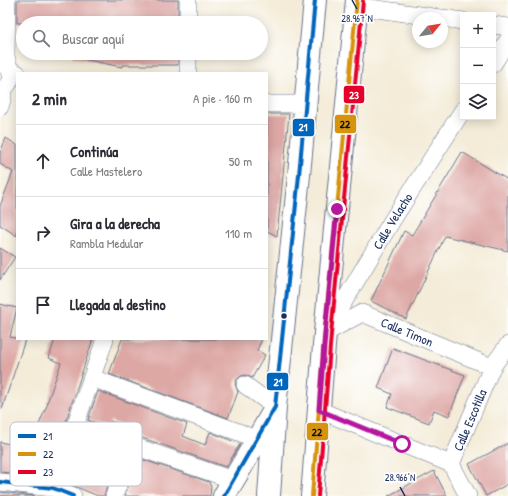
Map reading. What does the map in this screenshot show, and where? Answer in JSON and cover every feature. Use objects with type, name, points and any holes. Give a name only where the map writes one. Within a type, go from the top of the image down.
[{"type":"main road","points":[[269,496],[275,407],[315,0]]},
{"type":"main road","points":[[312,496],[325,333],[356,3]]},
{"type":"main road","points":[[229,488],[249,437],[275,407]]},
{"type":"street","points":[[0,107],[10,78],[6,56],[7,0]]},
{"type":"street","points":[[188,0],[188,16]]},
{"type":"street","points":[[356,3],[412,13]]},
{"type":"street","points":[[448,19],[460,21]]},
{"type":"street","points":[[496,25],[508,27]]},
{"type":"street","points":[[496,59],[508,40]]},
{"type":"street","points":[[188,60],[188,72]]},
{"type":"street","points":[[268,104],[305,104]]},
{"type":"street","name":"Calle Velacho","points":[[325,333],[393,219],[460,115]]},
{"type":"street","name":"Calle Timon","points":[[325,333],[362,313],[492,367]]},
{"type":"street","points":[[76,422],[105,340]]},
{"type":"street","name":"Calle Escotilla","points":[[468,496],[451,464],[492,367],[508,345]]},
{"type":"street","points":[[92,378],[249,437]]},
{"type":"street","points":[[245,385],[275,407]]},
{"type":"street","points":[[319,410],[451,464]]},
{"type":"street","points":[[142,450],[229,488]]},
{"type":"street","points":[[0,482],[10,483]]},
{"type":"street","points":[[35,486],[53,488],[73,496]]},
{"type":"street","points":[[114,496],[118,486]]},
{"type":"building","points":[[17,0],[178,0],[178,16],[17,16]]},
{"type":"building","points":[[87,60],[178,60],[178,65],[122,65],[122,67]]},
{"type":"building","points":[[268,114],[289,114],[277,236],[268,232]]},
{"type":"building","points":[[6,138],[16,144],[16,235],[0,225],[0,206],[13,172],[0,164],[0,153]]},
{"type":"building","points":[[462,152],[508,180],[508,251],[445,236],[406,319],[371,301],[404,231],[412,235]]},
{"type":"building","points":[[0,248],[15,257],[0,280]]},
{"type":"building","points":[[0,304],[16,308],[10,337],[16,338],[16,340],[25,340],[2,409],[0,408]]},
{"type":"building","points":[[55,340],[93,340],[66,422],[40,422],[61,363],[49,358]]},
{"type":"building","points":[[122,340],[262,340],[257,350],[265,355],[252,378],[246,375],[237,379],[235,384],[238,392],[228,418],[109,374]]},
{"type":"building","points":[[393,348],[465,375],[449,416],[434,410],[429,423],[387,407],[392,394],[378,388]]},
{"type":"building","points":[[98,391],[187,424],[183,436],[205,445],[210,432],[240,444],[226,467],[142,438],[142,422],[94,422],[88,420]]},
{"type":"building","points":[[0,442],[10,444],[10,473],[0,472]]},
{"type":"building","points":[[508,443],[508,484],[486,496],[469,464]]},
{"type":"building","points":[[142,459],[209,482],[211,487],[210,496],[125,496],[128,486],[142,486]]},
{"type":"building","points":[[434,471],[447,496],[388,496]]},
{"type":"building","points":[[74,486],[107,486],[104,496],[98,496]]},
{"type":"building","points":[[0,492],[35,496],[0,496]]},
{"type":"transit line","name":"21","points":[[224,496],[275,407],[315,0]]},
{"type":"transit line","name":"22","points":[[312,496],[325,333],[357,0]]},
{"type":"transit line","name":"23","points":[[318,496],[331,334],[363,1]]},
{"type":"transit line","name":"21","points":[[0,482],[10,483]]},
{"type":"transit line","name":"21","points":[[35,486],[53,488],[73,496]]},
{"type":"route","points":[[337,209],[319,410],[402,444]]}]
